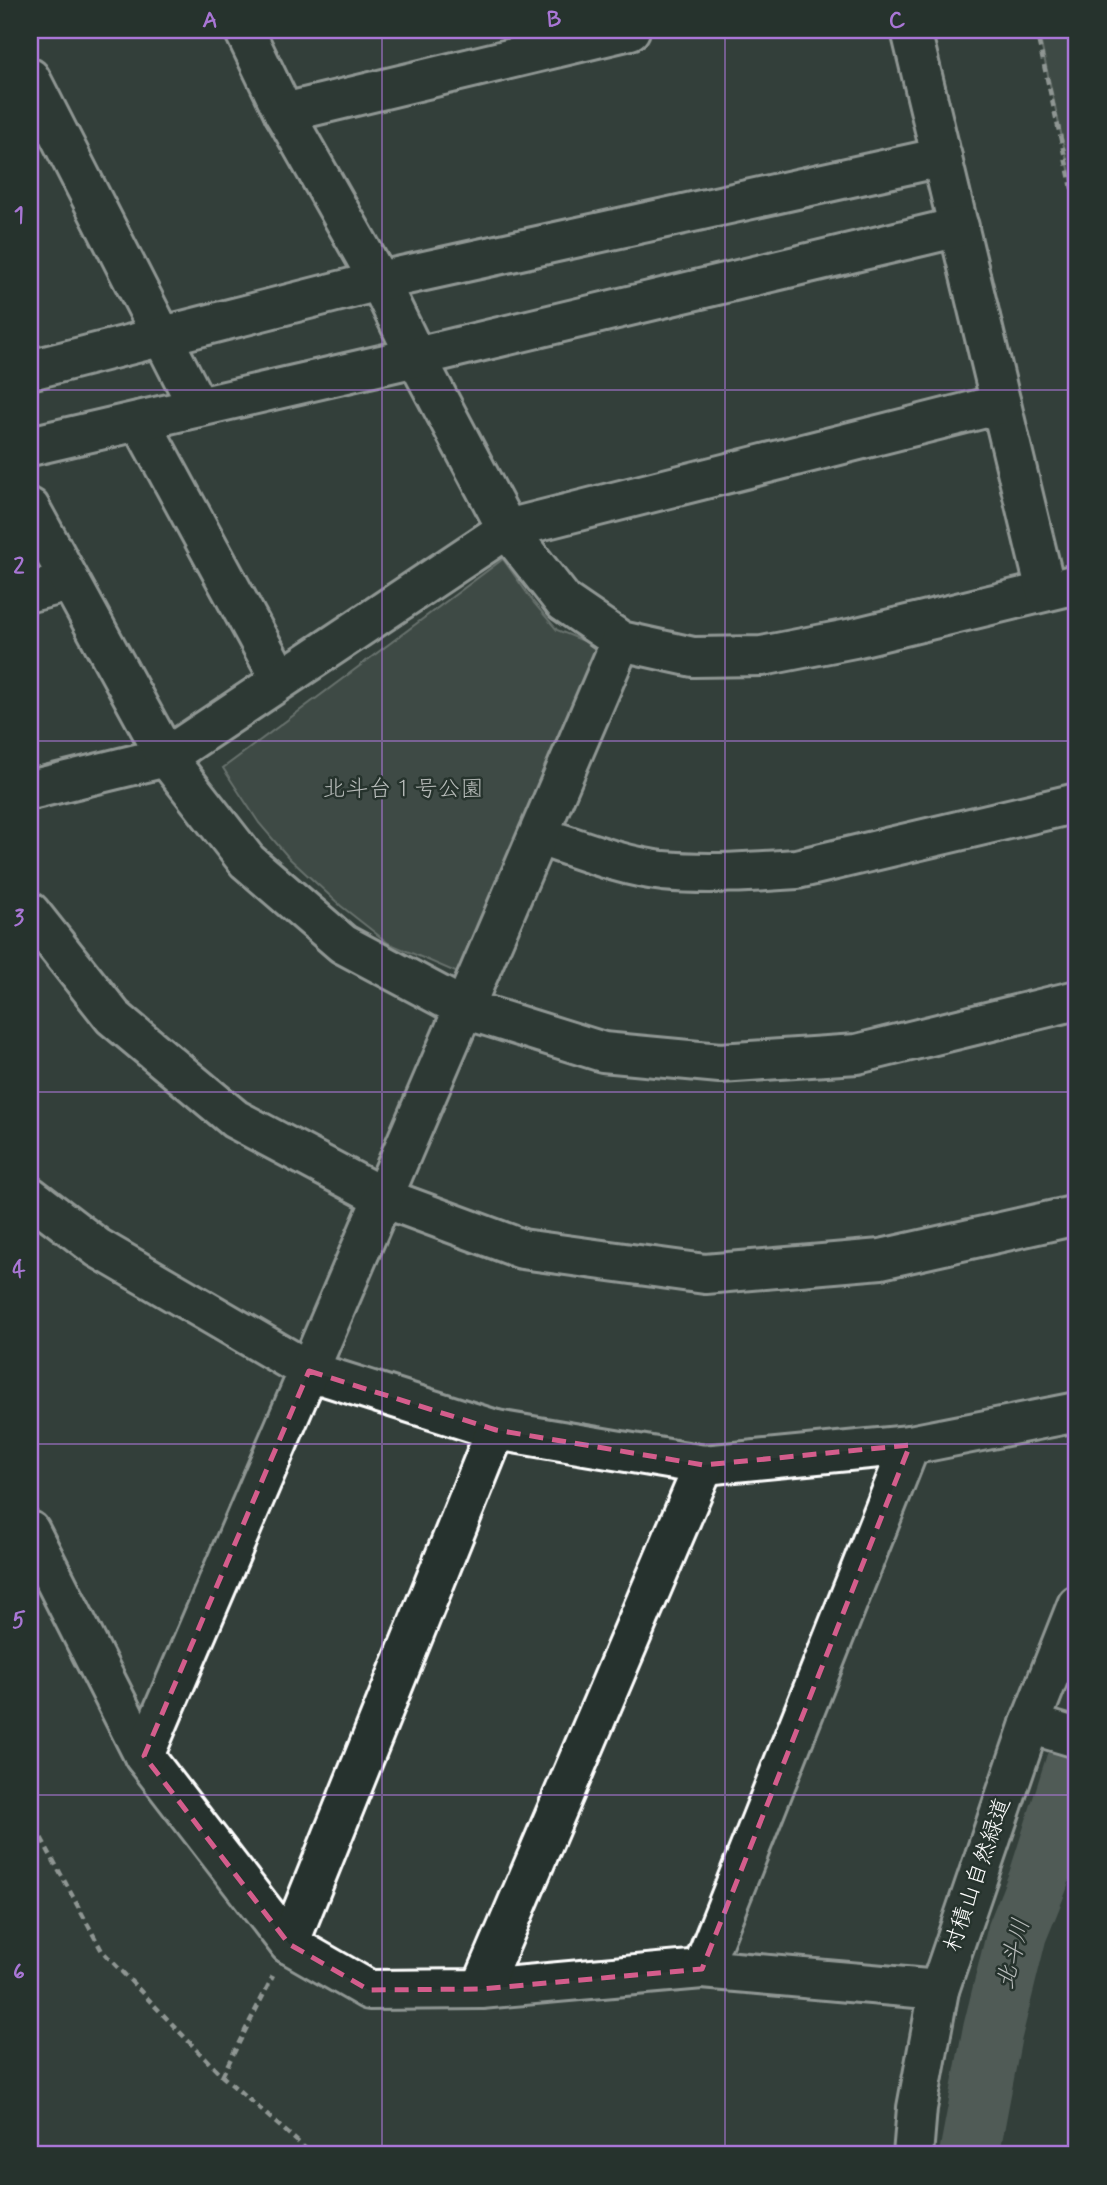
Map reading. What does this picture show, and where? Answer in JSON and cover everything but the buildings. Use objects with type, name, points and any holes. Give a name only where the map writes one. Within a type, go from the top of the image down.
[{"type":"street","points":[[244,30],[284,113],[379,281],[507,529],[565,602],[621,641],[693,657],[762,656],[854,638],[1062,588],[1001,404],[911,30]]},
{"type":"street","points":[[284,113],[630,30]]},
{"type":"street","points":[[30,78],[198,408]]},
{"type":"street","points":[[30,370],[379,281],[942,157]]},
{"type":"street","points":[[30,446],[959,227]]},
{"type":"street","points":[[30,790],[166,757],[507,529],[1001,404]]},
{"type":"street","points":[[140,421],[280,679]]},
{"type":"street","points":[[30,508],[166,757],[247,861],[343,944],[466,1009],[603,1052],[720,1063],[857,1054],[1077,1000]]},
{"type":"street","points":[[30,592],[69,582]]},
{"type":"street","points":[[144,1756],[466,1009],[621,641]]},
{"type":"street","points":[[539,836],[615,860],[661,870],[755,872],[797,869],[1077,803]]},
{"type":"street","points":[[30,912],[113,1017],[235,1119],[384,1198],[522,1249],[705,1274],[881,1259],[1077,1215]]},
{"type":"street","points":[[30,1196],[98,1248],[309,1371],[496,1430],[704,1465],[910,1445],[1077,1412]]},
{"type":"street","points":[[289,1944],[496,1430]]},
{"type":"street","points":[[702,1969],[910,1445]]},
{"type":"street","points":[[481,1989],[704,1465]]},
{"type":"street","points":[[30,1531],[144,1756],[289,1944],[369,1990],[481,1989],[702,1969],[939,1990]]},
{"type":"street","name":"村積山自然緑道","points":[[913,2155],[917,2108],[939,1990],[1052,1731],[1077,1605]]},
{"type":"path","points":[[1036,30],[1077,210]]},
{"type":"path","points":[[30,1817],[102,1951],[222,2076],[313,2155]]},
{"type":"path","points":[[222,2076],[289,1944]]},
{"type":"highlighted area","points":[[309,1371],[496,1430],[704,1465],[910,1445],[702,1969],[481,1989],[369,1990],[289,1944],[144,1756]]},
{"type":"green space","points":[[1038,30],[1077,30],[1077,205]]},
{"type":"green space","name":"北斗台１号公園","points":[[503,559],[557,630],[601,648],[460,974],[388,943],[341,906],[289,858],[259,823],[223,768]]},
{"type":"waterway","name":"北斗川","points":[[969,2155],[992,2034],[1017,1933],[1038,1881],[1077,1759]]}]
